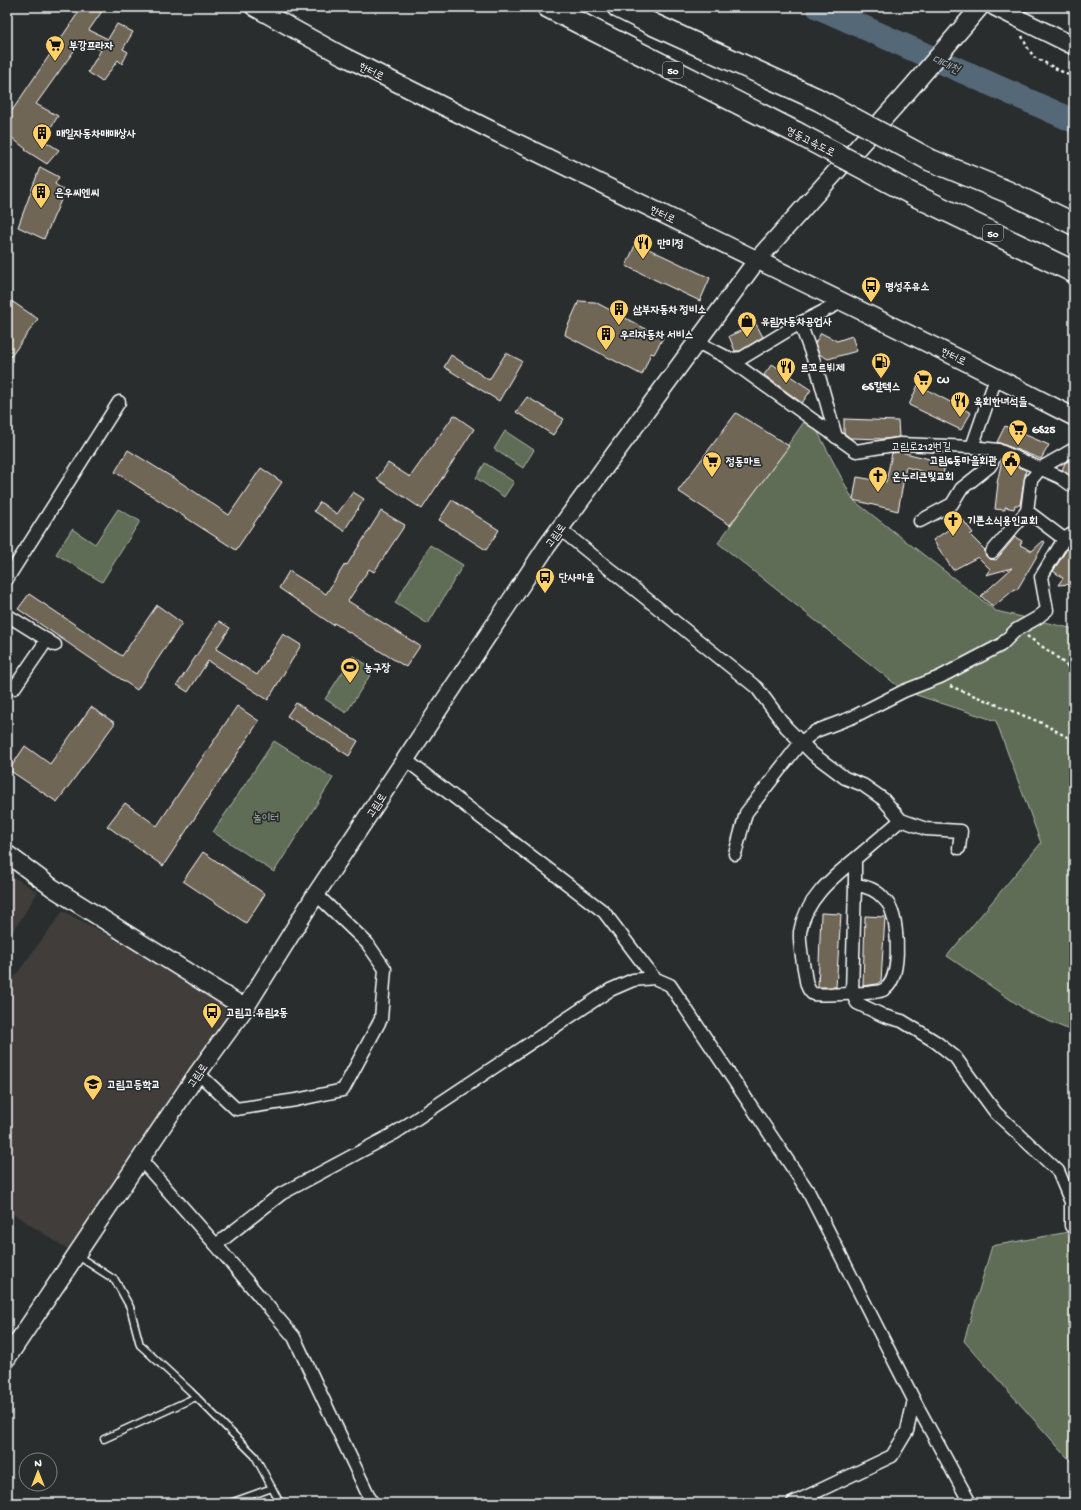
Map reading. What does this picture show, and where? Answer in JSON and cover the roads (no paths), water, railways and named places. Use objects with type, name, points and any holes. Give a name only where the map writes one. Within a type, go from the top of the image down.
[{"type":"highway","name":"영동고속도로","points":[[548,7],[797,133],[912,194],[1074,272]]},
{"type":"highway","points":[[618,7],[817,99],[930,160],[1008,192],[1074,224]]},
{"type":"street","name":"한터로","points":[[254,7],[348,59],[1074,417]]},
{"type":"street","points":[[995,7],[1074,46]]},
{"type":"street","name":"고림로","points":[[7,1358],[198,1073],[245,1008],[316,894],[560,529],[757,260],[910,89],[978,10]]},
{"type":"street","points":[[727,358],[742,358],[800,323],[842,302]]},
{"type":"street","points":[[800,323],[817,369],[836,437]]},
{"type":"street","name":"고림로212번길","points":[[696,342],[727,358],[856,451],[900,444],[972,447],[998,450],[1060,477],[1074,487]]},
{"type":"street","points":[[972,447],[996,378]]},
{"type":"street","points":[[7,579],[119,402]]},
{"type":"street","points":[[992,552],[1027,511],[1031,480],[1041,468],[1074,449]]},
{"type":"street","points":[[920,521],[952,504],[961,489],[990,466],[998,450]]},
{"type":"street","points":[[1027,511],[1064,539]]},
{"type":"street","points":[[560,529],[757,688],[786,727],[813,754],[845,778],[863,785],[884,799],[901,820],[926,829],[961,831],[959,848]]},
{"type":"street","points":[[735,854],[746,813],[801,742],[816,731],[934,679],[1001,645],[1016,630],[1037,618],[1047,610],[1041,576],[1064,539],[1074,533]]},
{"type":"street","points":[[7,615],[51,643],[14,688]]},
{"type":"street","points":[[406,760],[604,912],[654,978]]},
{"type":"street","points":[[855,885],[871,888],[884,897],[892,910],[897,932],[895,972],[890,984],[883,990],[821,995],[813,994],[807,986],[800,933],[802,921],[807,911],[824,885],[901,820]]},
{"type":"street","points":[[7,854],[53,888],[245,1008]]},
{"type":"street","points":[[855,859],[852,993],[857,1003],[884,1016],[902,1021],[936,1042],[955,1058],[996,1113],[1058,1171],[1071,1202],[1071,1226]]},
{"type":"street","points":[[198,1073],[236,1109],[296,1100],[343,1090],[381,1020],[385,969],[367,943],[316,894]]},
{"type":"street","points":[[216,1245],[281,1194],[395,1133],[610,990],[633,980],[654,978],[670,985],[808,1192],[914,1400],[970,1503]]},
{"type":"street","points":[[140,1159],[216,1245],[294,1337],[372,1503]]},
{"type":"street","points":[[793,1503],[892,1456],[908,1431],[914,1400]]},
{"type":"lane","points":[[77,1255],[115,1280],[130,1307],[140,1345],[196,1397],[255,1456],[280,1503]]},
{"type":"lane","points":[[104,1439],[196,1397]]},
{"type":"lane","points":[[230,1503],[272,1488]]},
{"type":"waterway","name":"대대천","points":[[818,7],[1074,121]]},
{"type":"place","name":"부강프라자","points":[[55,62]]},
{"type":"place","name":"매일자동차매매상사","points":[[42,150]]},
{"type":"place","name":"은우씨엔씨","points":[[41,209]]},
{"type":"place","name":"만미정","points":[[643,260]]},
{"type":"place","name":"명성주유소","points":[[871,303]]},
{"type":"place","name":"삼부자동차 정비소","points":[[619,326]]},
{"type":"place","name":"유림자동차공업사","points":[[747,338]]},
{"type":"place","name":"우리자동차 서비스","points":[[606,351]]},
{"type":"place","name":"GS칼텍스","points":[[881,379]]},
{"type":"place","name":"르꼬르뷔제","points":[[786,384]]},
{"type":"place","name":"CU","points":[[923,396]]},
{"type":"place","name":"육회한녀석들","points":[[960,418]]},
{"type":"place","name":"GS25","points":[[1018,446]]},
{"type":"place","name":"고림6동마을회관","points":[[1011,477]]},
{"type":"place","name":"정동마트","points":[[712,478]]},
{"type":"place","name":"온누리큰빛교회","points":[[878,493]]},
{"type":"place","name":"기쁜소식용인교회","points":[[953,537]]},
{"type":"place","name":"단사마을","points":[[545,594]]},
{"type":"place","name":"농구장","points":[[350,684]]},
{"type":"place","name":"고림고.유림2동","points":[[212,1029]]},
{"type":"place","name":"고림고등학교","points":[[93,1101]]},
{"type":"park label","name":"놀이터","points":[[266,817]]}]
